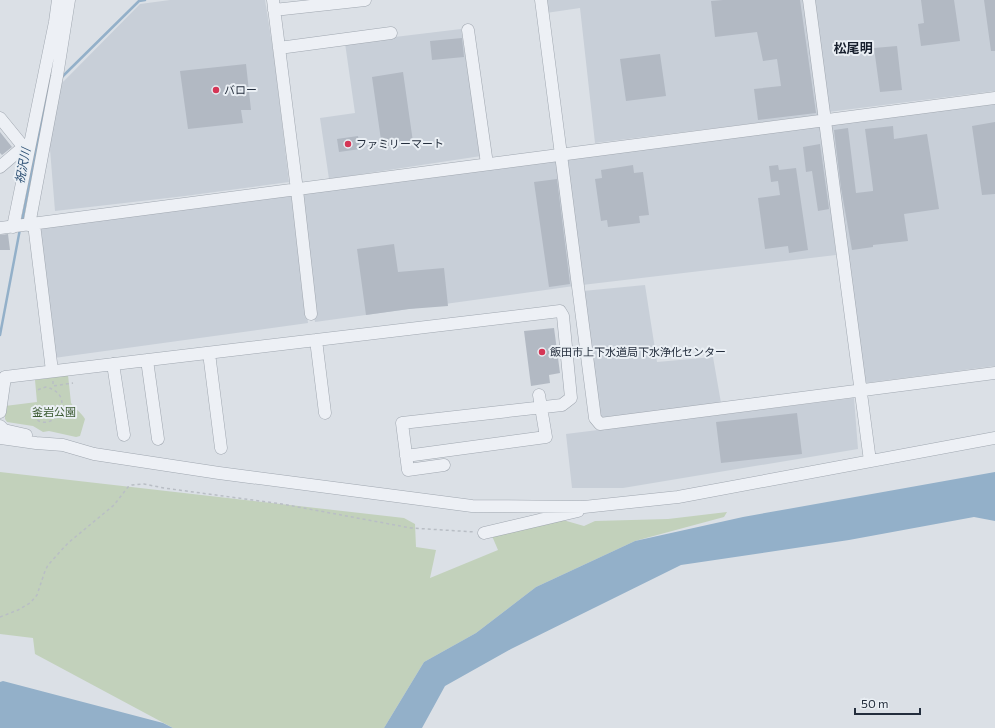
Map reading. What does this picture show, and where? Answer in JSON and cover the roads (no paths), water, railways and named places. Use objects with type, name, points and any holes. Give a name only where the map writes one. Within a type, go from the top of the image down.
[{"type":"street","points":[[23,225],[55,90],[60,23],[58,0]]},
{"type":"street","points":[[52,371],[23,225],[60,23],[69,0]]},
{"type":"street","points":[[311,314],[274,5],[365,0]]},
{"type":"street","points":[[541,0],[595,418],[600,424],[995,373]]},
{"type":"street","points":[[809,0],[870,461]]},
{"type":"street","points":[[468,30],[487,164]]},
{"type":"street","points":[[279,48],[391,33]]},
{"type":"street","points":[[0,228],[995,98]]},
{"type":"street","points":[[0,118],[22,145],[21,149],[0,167]]},
{"type":"street","points":[[0,412],[5,377],[560,311],[563,316],[571,398],[562,405],[402,423],[408,470],[444,465]]},
{"type":"street","points":[[316,340],[325,413]]},
{"type":"street","points":[[209,353],[222,448]]},
{"type":"street","points":[[147,360],[158,439]]},
{"type":"street","points":[[113,364],[124,435]]},
{"type":"street","points":[[406,456],[546,438],[539,395]]},
{"type":"street","points":[[0,426],[4,430],[30,436],[36,443]]},
{"type":"street","points":[[0,438],[63,445],[94,454],[212,472],[472,506],[584,507],[678,497],[995,438]]},
{"type":"street","points":[[484,533],[576,512],[584,507]]},
{"type":"water","points":[[995,472],[995,521],[974,517],[849,540],[681,565],[511,649],[445,686],[422,728],[384,728],[424,662],[476,633],[536,587],[635,541],[743,517]]},
{"type":"water","points":[[3,681],[163,723],[173,728],[0,728],[0,682]]},
{"type":"waterway","points":[[62,77],[139,1],[145,0]]},
{"type":"waterway","name":"祝沢川","points":[[22,221],[52,68]]},
{"type":"waterway","name":"祝沢川","points":[[0,335],[20,229]]},
{"type":"place","name":"バロー","points":[[216,90]]},
{"type":"place","name":"ファミリーマート","points":[[348,144]]},
{"type":"place","name":"飯田市上下水道局下水浄化センター","points":[[542,352]]},
{"type":"district","name":"松尾明","points":[[853,48]]},
{"type":"park label","name":"釜岩公園","points":[[54,412]]}]
